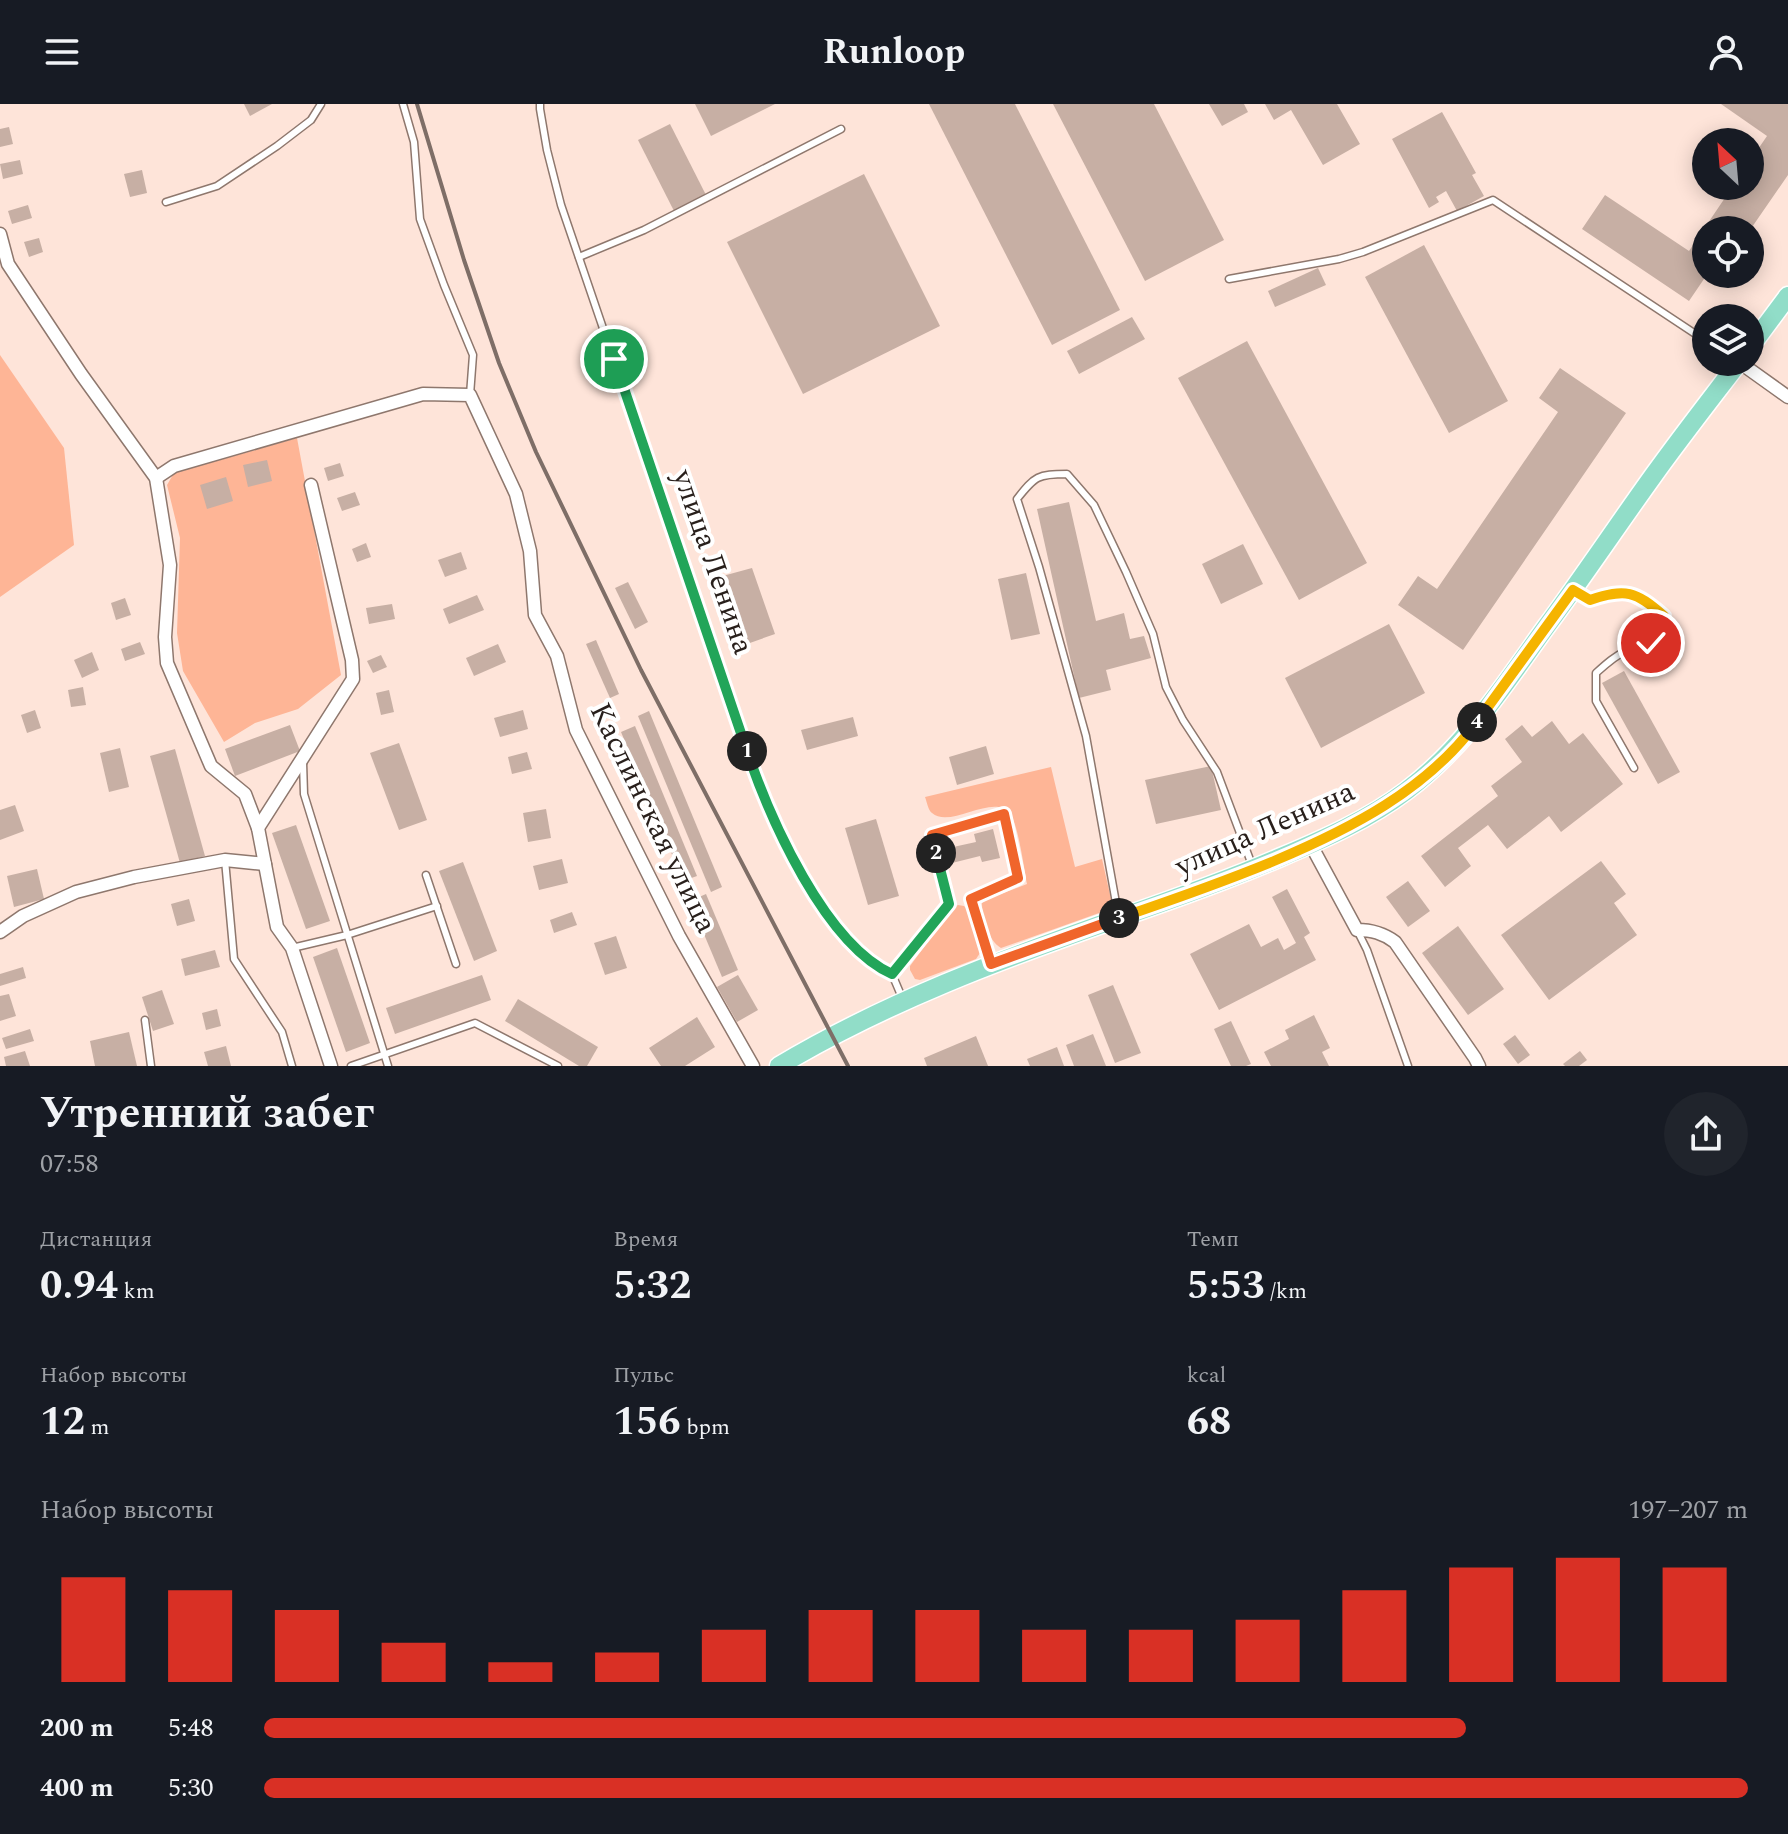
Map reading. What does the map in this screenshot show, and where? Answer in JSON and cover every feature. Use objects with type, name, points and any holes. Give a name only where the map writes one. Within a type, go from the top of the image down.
[{"type":"main road","points":[[1764,328],[1788,296]]},
{"type":"main road","name":"улица Ленина","points":[[779,1066],[903,1000],[991,964],[1220,883],[1311,845],[1403,793],[1436,767],[1471,730],[1728,376]]},
{"type":"street","points":[[0,234],[8,264],[81,374],[156,478],[170,565],[165,637],[167,663],[211,766],[245,794],[258,828],[277,927],[292,948],[331,1066]]},
{"type":"street","points":[[1759,376],[1788,397]]},
{"type":"street","points":[[156,478],[174,466],[423,394],[470,395]]},
{"type":"street","name":"Каслинская улица","points":[[470,395],[516,494],[530,551],[535,615],[557,656],[576,730],[679,936],[753,1066]]},
{"type":"street","points":[[258,828],[353,679],[352,660],[311,485]]},
{"type":"street","points":[[1311,845],[1357,930],[1372,930],[1395,942],[1479,1066]]},
{"type":"street","points":[[0,932],[23,916],[76,892],[134,877],[225,860],[265,864]]},
{"type":"lane","points":[[166,202],[217,186],[311,120],[321,104]]},
{"type":"lane","points":[[403,104],[414,142],[420,219],[473,355],[470,395]]},
{"type":"lane","name":"улица Ленина","points":[[539,106],[561,205],[759,786],[797,867],[831,920],[854,946],[881,969],[892,974]]},
{"type":"lane","points":[[579,257],[644,230],[841,129]]},
{"type":"lane","points":[[1229,279],[1363,252],[1493,200],[1692,332]]},
{"type":"lane","points":[[1119,918],[1086,736],[1017,499],[1032,479],[1049,474],[1067,474],[1094,505],[1153,634],[1166,687],[1183,720],[1217,772],[1253,869]]},
{"type":"lane","points":[[1573,590],[1590,600],[1611,593],[1632,594],[1648,602],[1664,616],[1662,630],[1651,643],[1630,649],[1596,673],[1596,701],[1634,768]]},
{"type":"lane","points":[[303,757],[304,794],[388,1066]]},
{"type":"lane","points":[[903,1000],[892,974],[949,904],[932,835],[1004,814],[1018,878],[971,899],[991,964]]},
{"type":"lane","points":[[225,860],[234,959],[282,1032],[292,1066]]},
{"type":"lane","points":[[426,875],[456,964]]},
{"type":"lane","points":[[292,948],[347,935],[437,906]]},
{"type":"lane","points":[[1357,930],[1408,1066]]},
{"type":"lane","points":[[145,1020],[151,1066]]},
{"type":"lane","points":[[351,1066],[475,1023],[558,1066]]},
{"type":"shaded area","points":[[0,355],[64,448],[74,545],[0,597]]},
{"type":"shaded area","points":[[297,438],[341,675],[298,709],[255,723],[224,742],[183,671],[177,633],[180,538],[167,485],[174,473]]},
{"type":"shaded area","points":[[1051,767],[1075,867],[1102,859],[1113,908],[1001,948],[987,928],[982,903],[1027,884],[1012,817],[1001,808],[992,807],[940,817],[931,812],[925,797]]},
{"type":"shaded area","points":[[958,905],[968,910],[980,953],[976,959],[920,980],[915,979],[910,966]]},
{"type":"building","points":[[244,104],[272,104],[250,116]]},
{"type":"building","points":[[695,104],[775,104],[711,136]]},
{"type":"building","points":[[929,104],[1015,104],[1120,310],[1052,345]]},
{"type":"building","points":[[1053,104],[1154,104],[1224,240],[1145,281]]},
{"type":"building","points":[[1209,104],[1244,104],[1248,112],[1222,126]]},
{"type":"building","points":[[1265,104],[1337,104],[1360,144],[1323,165],[1291,110],[1274,120]]},
{"type":"building","points":[[1721,104],[1788,104],[1788,175],[1760,216],[1713,216],[1724,200],[1764,200],[1764,140],[1767,136],[1764,128],[1756,128]]},
{"type":"building","points":[[1442,112],[1476,173],[1472,175],[1484,196],[1457,211],[1446,191],[1436,197],[1439,202],[1429,208],[1392,139]]},
{"type":"building","points":[[670,124],[706,195],[674,211],[638,140]]},
{"type":"building","points":[[9,127],[13,144],[0,147],[0,129]]},
{"type":"building","points":[[20,160],[23,174],[3,179],[0,164]]},
{"type":"building","points":[[142,170],[147,193],[130,197],[124,174]]},
{"type":"building","points":[[864,174],[940,326],[803,394],[727,242]]},
{"type":"building","points":[[1605,195],[1689,251],[1692,247],[1692,288],[1698,288],[1689,301],[1582,229]]},
{"type":"building","points":[[28,205],[32,218],[12,224],[8,211]]},
{"type":"building","points":[[39,238],[43,252],[29,257],[24,242]]},
{"type":"building","points":[[1424,245],[1508,401],[1449,433],[1365,277]]},
{"type":"building","points":[[1318,268],[1326,285],[1275,307],[1268,291]]},
{"type":"building","points":[[1132,317],[1145,339],[1079,374],[1067,351]]},
{"type":"building","points":[[1247,341],[1367,563],[1299,600],[1178,378]]},
{"type":"building","points":[[1560,368],[1626,413],[1463,650],[1398,605],[1418,576],[1437,589],[1558,412],[1539,398]]},
{"type":"building","points":[[267,460],[272,481],[248,487],[243,465]]},
{"type":"building","points":[[340,463],[344,476],[328,481],[324,468]]},
{"type":"building","points":[[226,477],[233,501],[207,509],[200,485]]},
{"type":"building","points":[[355,492],[360,505],[342,511],[337,498]]},
{"type":"building","points":[[1069,502],[1096,621],[1124,613],[1130,639],[1144,636],[1151,658],[1106,670],[1111,690],[1079,698],[1037,509]]},
{"type":"building","points":[[366,543],[371,557],[357,562],[352,549]]},
{"type":"building","points":[[1243,544],[1263,584],[1221,604],[1202,564]]},
{"type":"building","points":[[461,552],[467,569],[445,577],[438,560]]},
{"type":"building","points":[[752,568],[775,634],[730,650],[708,580]]},
{"type":"building","points":[[1026,573],[1040,634],[1011,640],[998,579]]},
{"type":"building","points":[[628,582],[648,622],[635,629],[615,588]]},
{"type":"building","points":[[477,595],[484,610],[449,624],[443,609]]},
{"type":"building","points":[[125,598],[131,615],[116,620],[111,603]]},
{"type":"building","points":[[392,604],[395,619],[369,624],[366,608]]},
{"type":"building","points":[[1389,624],[1425,693],[1321,748],[1285,678]]},
{"type":"building","points":[[596,640],[619,694],[610,698],[586,644]]},
{"type":"building","points":[[140,642],[145,654],[125,661],[121,649]]},
{"type":"building","points":[[498,644],[506,662],[474,676],[466,658]]},
{"type":"building","points":[[92,652],[99,670],[82,678],[74,660]]},
{"type":"building","points":[[381,655],[387,667],[373,673],[367,661]]},
{"type":"building","points":[[1624,671],[1680,772],[1658,784],[1602,683]]},
{"type":"building","points":[[83,687],[86,705],[71,707],[68,690]]},
{"type":"building","points":[[389,690],[394,712],[381,715],[376,693]]},
{"type":"building","points":[[35,710],[41,728],[27,733],[21,715]]},
{"type":"building","points":[[523,710],[528,729],[500,737],[494,718]]},
{"type":"building","points":[[649,711],[722,887],[711,892],[638,716]]},
{"type":"building","points":[[853,717],[858,736],[807,750],[801,730]]},
{"type":"building","points":[[1552,721],[1569,744],[1583,733],[1623,784],[1561,832],[1549,816],[1507,849],[1488,825],[1458,848],[1471,866],[1445,887],[1421,856],[1498,796],[1491,786],[1522,762],[1505,739],[1522,725],[1532,737]]},
{"type":"building","points":[[290,725],[300,751],[235,776],[225,749]]},
{"type":"building","points":[[635,726],[697,876],[683,881],[621,732]]},
{"type":"building","points":[[399,743],[427,820],[399,830],[370,753]]},
{"type":"building","points":[[986,746],[994,774],[957,785],[949,757]]},
{"type":"building","points":[[120,748],[129,787],[109,792],[100,753]]},
{"type":"building","points":[[175,749],[205,856],[180,863],[150,756]]},
{"type":"building","points":[[527,752],[532,769],[512,774],[508,757]]},
{"type":"building","points":[[1211,766],[1221,810],[1156,824],[1145,780]]},
{"type":"building","points":[[15,805],[24,831],[0,840],[0,810]]},
{"type":"building","points":[[546,809],[551,838],[528,842],[523,813]]},
{"type":"building","points":[[876,819],[899,896],[868,905],[845,828]]},
{"type":"building","points":[[296,825],[330,921],[306,929],[272,833]]},
{"type":"building","points":[[993,829],[1000,858],[982,862],[980,856],[948,864],[944,849],[976,842],[974,834]]},
{"type":"building","points":[[562,859],[568,883],[539,890],[533,866]]},
{"type":"building","points":[[1601,861],[1626,894],[1614,903],[1637,935],[1549,1000],[1501,935]]},
{"type":"building","points":[[463,862],[497,951],[474,961],[439,871]]},
{"type":"building","points":[[37,869],[44,899],[14,907],[7,876]]},
{"type":"building","points":[[1408,881],[1430,911],[1408,927],[1386,897]]},
{"type":"building","points":[[1287,889],[1310,933],[1304,937],[1316,960],[1219,1010],[1190,954],[1249,924],[1261,947],[1278,938],[1284,950],[1296,943],[1272,897]]},
{"type":"building","points":[[706,894],[738,970],[722,977],[690,901]]},
{"type":"building","points":[[189,899],[195,921],[177,926],[171,904]]},
{"type":"building","points":[[572,912],[577,925],[554,933],[550,920]]},
{"type":"building","points":[[1458,926],[1504,989],[1468,1015],[1422,953]]},
{"type":"building","points":[[616,936],[627,968],[605,975],[594,943]]},
{"type":"building","points":[[337,948],[370,1043],[346,1052],[313,957]]},
{"type":"building","points":[[215,950],[220,967],[185,976],[181,959]]},
{"type":"building","points":[[23,967],[26,978],[0,986],[0,974]]},
{"type":"building","points":[[482,975],[491,1000],[395,1034],[386,1008]]},
{"type":"building","points":[[738,975],[758,1010],[737,1022],[717,987]]},
{"type":"building","points":[[1113,985],[1141,1053],[1115,1063],[1088,995]]},
{"type":"building","points":[[162,990],[174,1024],[153,1031],[142,997]]},
{"type":"building","points":[[9,994],[16,1016],[0,1021],[0,996]]},
{"type":"building","points":[[518,999],[598,1047],[587,1066],[579,1066],[505,1021]]},
{"type":"building","points":[[217,1009],[221,1026],[206,1030],[202,1013]]},
{"type":"building","points":[[1314,1015],[1330,1048],[1322,1052],[1329,1066],[1271,1066],[1264,1052],[1289,1039],[1285,1030]]},
{"type":"building","points":[[697,1017],[715,1047],[685,1066],[661,1066],[649,1048]]},
{"type":"building","points":[[1231,1021],[1251,1064],[1246,1066],[1231,1066],[1214,1029]]},
{"type":"building","points":[[30,1029],[34,1041],[6,1049],[2,1038]]},
{"type":"building","points":[[129,1032],[137,1066],[95,1066],[90,1041]]},
{"type":"building","points":[[1093,1034],[1106,1066],[1074,1066],[1066,1045]]},
{"type":"building","points":[[1515,1035],[1530,1055],[1518,1064],[1503,1044]]},
{"type":"building","points":[[976,1036],[988,1066],[927,1066],[924,1058]]},
{"type":"building","points":[[226,1046],[231,1066],[208,1066],[204,1052]]},
{"type":"building","points":[[1057,1047],[1064,1066],[1030,1066],[1027,1059]]},
{"type":"building","points":[[25,1051],[30,1066],[6,1066],[4,1057]]},
{"type":"building","points":[[1580,1051],[1587,1060],[1579,1066],[1563,1064]]},
{"type":"railway","points":[[417,104],[499,363],[536,452],[641,670],[848,1066]]},
{"type":"route","points":[[614,359],[759,786],[780,834],[831,920],[854,946],[881,969],[892,974],[949,904],[932,835],[1004,814],[1018,878],[971,899],[991,964],[1220,883],[1311,845],[1403,793],[1436,767],[1471,730],[1573,590],[1590,600],[1611,593],[1632,594],[1648,602],[1664,616],[1662,630],[1651,643]]}]
